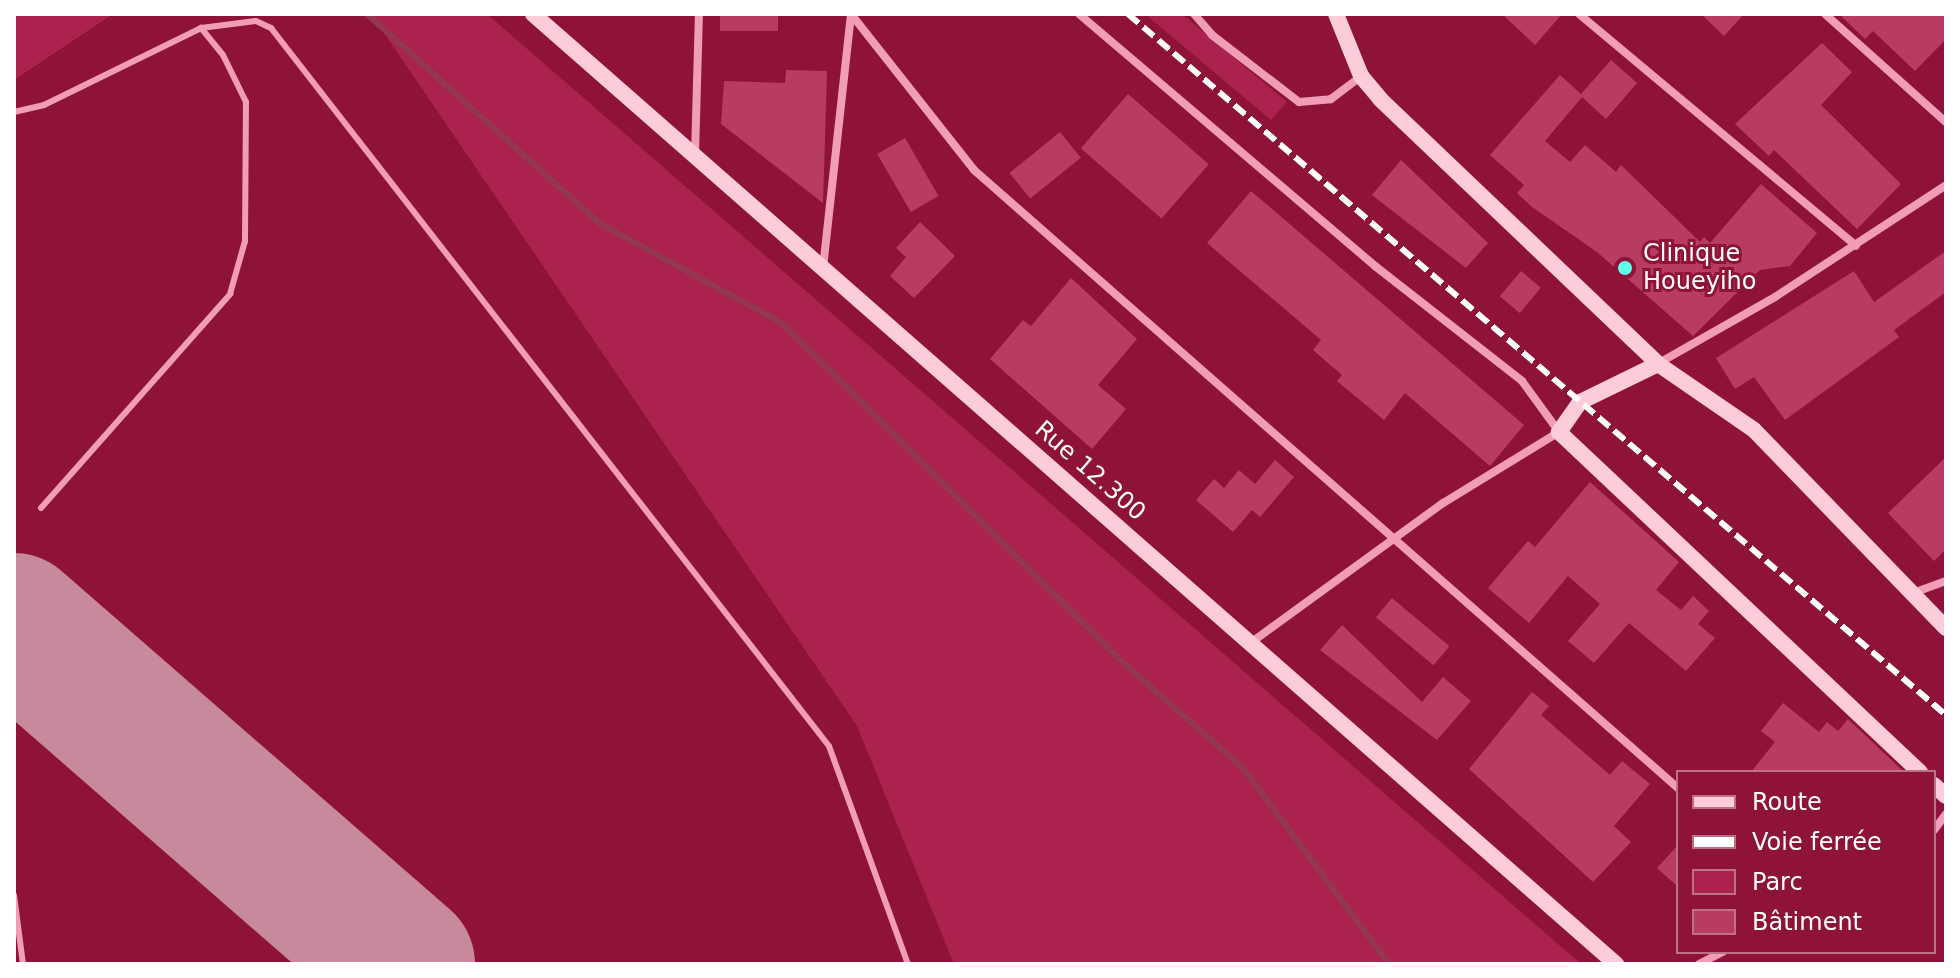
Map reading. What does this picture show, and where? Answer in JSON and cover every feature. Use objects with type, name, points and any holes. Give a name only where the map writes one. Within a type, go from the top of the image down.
[{"type":"main road","name":"Rue 12.300","points":[[533,14],[1616,964]]},
{"type":"main road","points":[[1336,14],[1361,76],[1658,364],[1754,430],[1946,628]]},
{"type":"main road","points":[[1658,364],[1580,402],[1559,432],[1918,770]]},
{"type":"street","points":[[695,155],[699,14]]},
{"type":"street","points":[[823,268],[851,14],[974,170],[1395,536],[1676,786]]},
{"type":"street","points":[[1079,14],[1375,266],[1522,381],[1559,432],[1395,536],[1250,643]]},
{"type":"street","points":[[1194,14],[1212,35],[1299,102],[1331,99],[1361,76]]},
{"type":"street","points":[[1579,14],[1856,246]]},
{"type":"street","points":[[1825,14],[1946,122]]},
{"type":"street","points":[[1658,364],[1856,246],[1946,185]]},
{"type":"street","points":[[1913,593],[1946,581]]},
{"type":"street","points":[[1699,964],[1719,954]]},
{"type":"lane","points":[[14,112],[44,105],[201,28],[256,21],[297,56],[738,623],[829,746],[908,964]]},
{"type":"lane","points":[[41,508],[230,294],[245,241],[246,102],[223,55],[201,28]]},
{"type":"lane","points":[[14,895],[23,964]]},
{"type":"green space","points":[[14,14],[113,14],[14,80]]},
{"type":"green space","points":[[371,14],[487,14],[1581,964],[954,964],[857,726]]},
{"type":"green space","points":[[1145,14],[1182,14],[1287,102],[1271,120]]},
{"type":"building","points":[[720,14],[778,14],[778,31],[720,31]]},
{"type":"building","points":[[1502,14],[1562,14],[1535,45]]},
{"type":"building","points":[[1701,14],[1744,14],[1724,36]]},
{"type":"building","points":[[1839,14],[1946,14],[1946,39],[1915,71],[1873,31],[1865,39]]},
{"type":"building","points":[[1822,43],[1852,72],[1821,105],[1901,184],[1857,229],[1774,150],[1769,156],[1735,124]]},
{"type":"building","points":[[1611,60],[1637,83],[1606,119],[1582,97],[1545,141],[1570,162],[1585,145],[1616,172],[1621,165],[1700,242],[1704,237],[1710,243],[1761,184],[1817,233],[1790,266],[1760,270],[1693,336],[1597,252],[1532,207],[1517,193],[1524,185],[1490,155],[1560,75],[1581,94]]},
{"type":"building","points":[[786,70],[827,71],[823,203],[721,124],[724,81],[785,83]]},
{"type":"building","points":[[1128,94],[1209,164],[1162,219],[1081,148]]},
{"type":"building","points":[[1060,132],[1081,158],[1030,199],[1009,173]]},
{"type":"building","points":[[905,138],[938,196],[911,212],[877,154]]},
{"type":"building","points":[[1401,160],[1488,243],[1466,268],[1372,195]]},
{"type":"building","points":[[1251,191],[1524,425],[1490,466],[1405,393],[1384,420],[1337,381],[1342,375],[1313,350],[1321,340],[1207,243]]},
{"type":"building","points":[[920,222],[955,256],[914,298],[890,276],[906,257],[896,248]]},
{"type":"building","points":[[1946,251],[1946,292],[1894,330],[1899,337],[1785,420],[1754,377],[1735,389],[1716,358],[1854,271],[1874,302]]},
{"type":"building","points":[[1521,271],[1541,288],[1520,313],[1500,296]]},
{"type":"building","points":[[1071,278],[1137,339],[1098,385],[1126,409],[1092,449],[990,359],[1023,320],[1031,326]]},
{"type":"building","points":[[1946,457],[1946,549],[1934,561],[1888,513]]},
{"type":"building","points":[[1275,460],[1294,477],[1260,517],[1252,510],[1233,532],[1196,500],[1214,479],[1224,488],[1239,470],[1255,484]]},
{"type":"building","points":[[1590,482],[1679,562],[1656,590],[1681,610],[1693,596],[1709,611],[1698,624],[1715,638],[1686,671],[1629,623],[1594,663],[1568,641],[1600,604],[1568,576],[1529,623],[1488,588],[1528,541],[1535,547]]},
{"type":"building","points":[[1392,598],[1449,646],[1433,665],[1376,617]]},
{"type":"building","points":[[1342,625],[1422,702],[1443,677],[1471,701],[1437,740],[1320,650]]},
{"type":"building","points":[[1532,692],[1549,706],[1541,715],[1610,775],[1622,761],[1650,784],[1614,826],[1631,842],[1593,882],[1469,769]]},
{"type":"building","points":[[1783,703],[1819,732],[1827,722],[1838,731],[1848,719],[1902,770],[1753,770],[1775,742],[1761,731]]},
{"type":"building","points":[[1676,847],[1676,885],[1657,868]]},
{"type":"waterway","points":[[367,14],[599,223],[782,323],[1120,660],[1243,768],[1389,964]]},
{"type":"taxiway","points":[[280,857],[301,886],[330,964]]},
{"type":"runway","points":[[14,625],[403,964]]},
{"type":"railway","points":[[1128,14],[1946,715]]},
{"type":"place","name":"Clinique Houeyiho","points":[[1625,268]]}]
